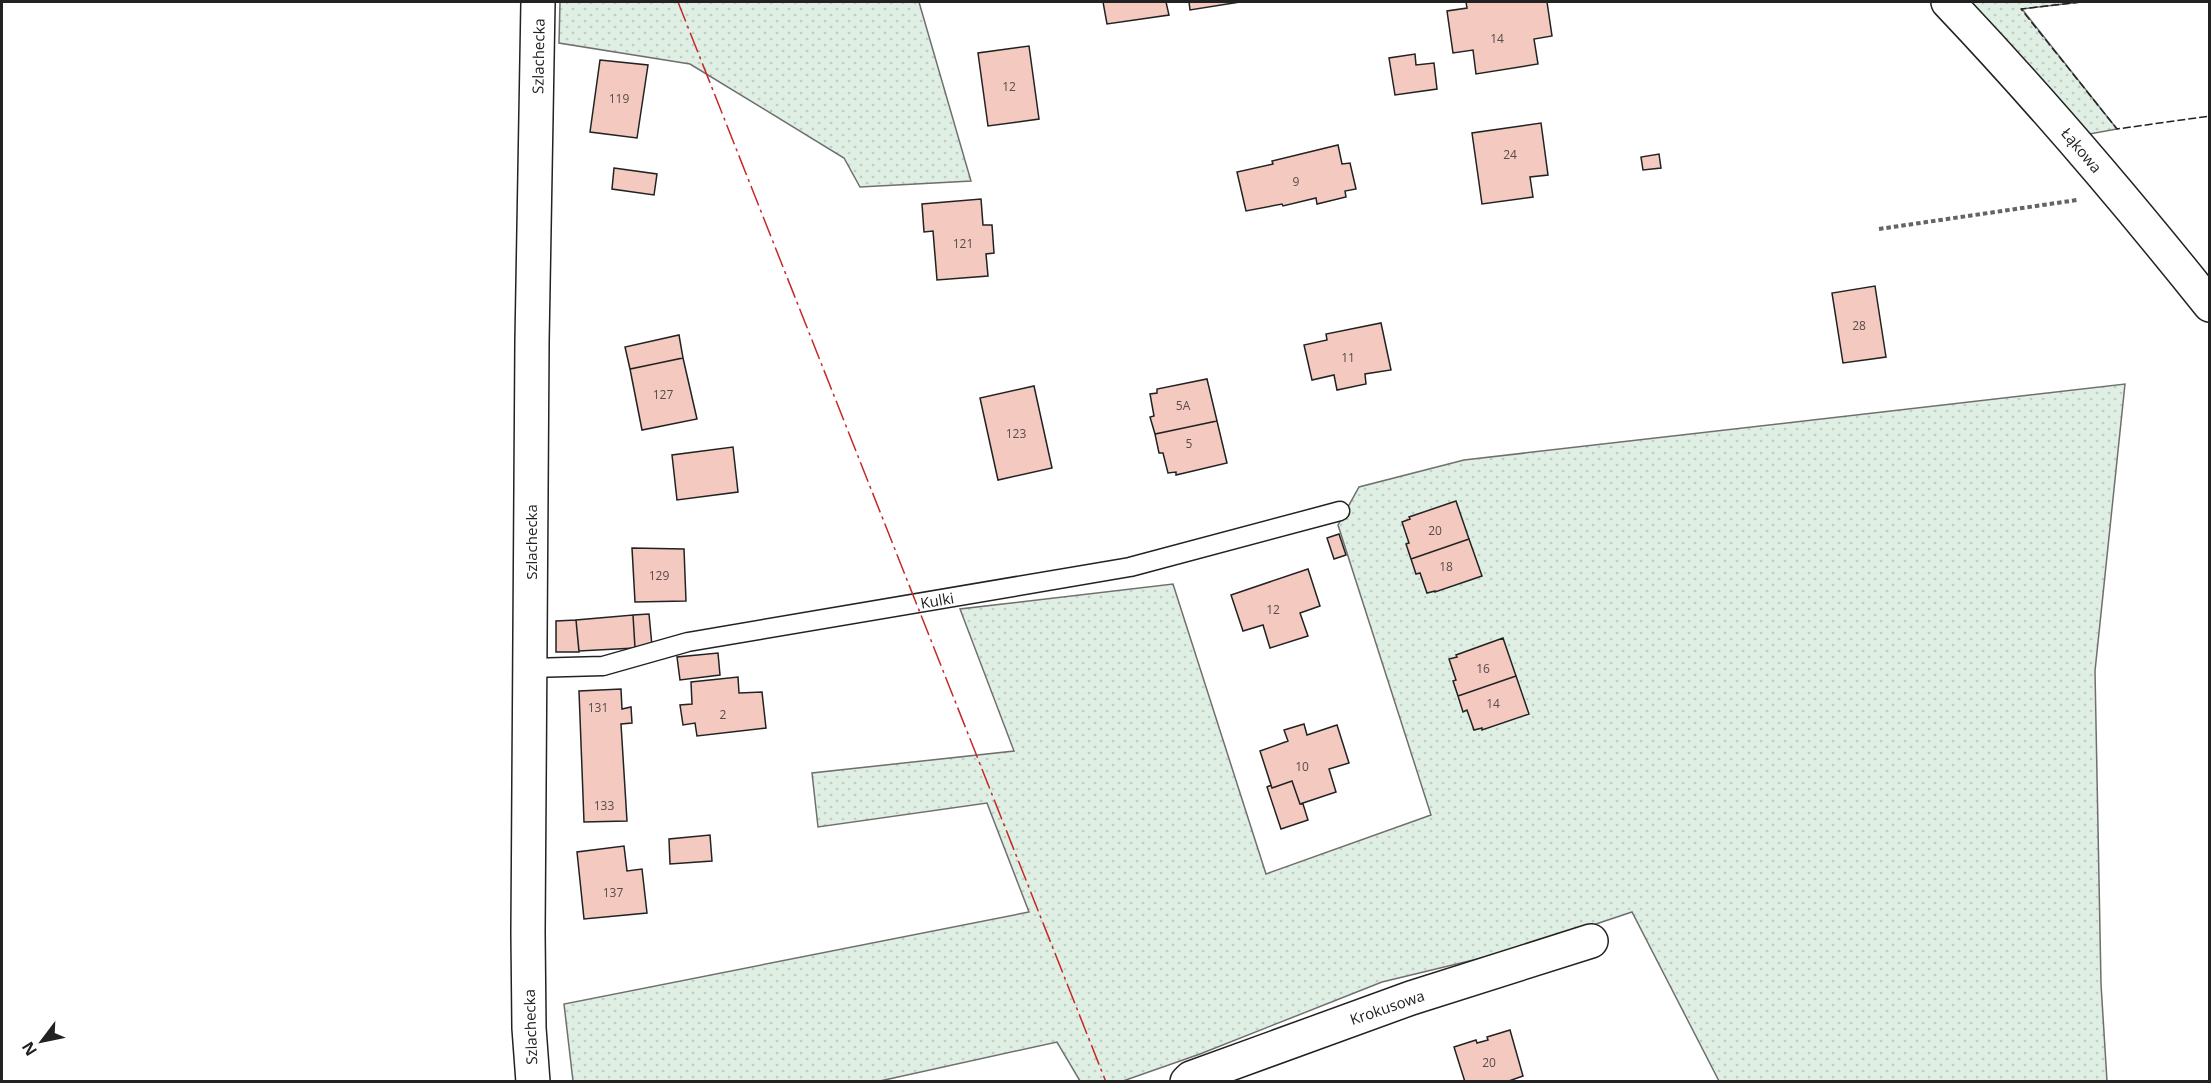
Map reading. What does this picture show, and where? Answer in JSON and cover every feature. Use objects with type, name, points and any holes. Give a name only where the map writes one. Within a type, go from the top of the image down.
[{"type":"street","name":"Szlachecka","points":[[532,1082],[529,1028],[530,668],[538,2]]},
{"type":"street","name":"Łąkowa","points":[[1948,2],[2020,78],[2210,305]]},
{"type":"street","name":"Krokusowa","points":[[1187,1082],[1191,1078],[1411,998],[1590,941]]},
{"type":"lane","name":"Kulki","points":[[530,668],[603,666],[688,642],[1130,567],[1340,511]]},
{"type":"path","points":[[1879,229],[2119,194]]},
{"type":"green space","points":[[560,2],[919,2],[971,181],[860,187],[844,158],[690,64],[559,43]]},
{"type":"green space","points":[[1966,2],[2081,2],[2022,9],[2117,129],[2084,135]]},
{"type":"green space","points":[[2125,384],[2095,671],[2101,984],[2107,1081],[1719,1081],[1632,912],[1527,947],[1382,982],[1200,1054],[1123,1081],[1080,1081],[1057,1042],[880,1081],[573,1081],[564,1004],[1029,912],[987,803],[818,827],[812,773],[1014,751],[960,609],[1173,584],[1266,874],[1431,815],[1338,525],[1359,487],[1464,460]]},
{"type":"building","points":[[1103,2],[1166,2],[1169,15],[1107,24]]},
{"type":"building","points":[[1189,2],[1240,2],[1190,10]]},
{"type":"building","points":[[1466,2],[1547,2],[1552,36],[1534,39],[1538,64],[1476,74],[1473,50],[1453,53],[1447,11],[1467,8]]},
{"type":"building","points":[[1029,46],[1039,119],[988,126],[978,53]]},
{"type":"building","points":[[1415,54],[1416,65],[1434,63],[1437,89],[1395,95],[1389,58]]},
{"type":"building","points":[[600,60],[648,65],[637,138],[590,132]]},
{"type":"building","points":[[1541,123],[1548,175],[1530,177],[1533,197],[1482,204],[1472,133]]},
{"type":"building","points":[[1338,145],[1342,164],[1350,163],[1356,189],[1345,191],[1346,197],[1317,204],[1316,198],[1283,206],[1282,204],[1246,211],[1237,172]]},
{"type":"building","points":[[1659,154],[1661,168],[1643,170],[1641,157]]},
{"type":"building","points":[[614,168],[657,174],[654,195],[612,189]]},
{"type":"building","points":[[981,199],[983,225],[992,225],[994,253],[986,254],[988,276],[937,280],[933,231],[924,232],[922,204]]},
{"type":"building","points":[[1875,286],[1886,357],[1843,363],[1832,293]]},
{"type":"building","points":[[1381,323],[1391,370],[1365,374],[1366,384],[1337,390],[1334,375],[1312,380],[1304,345],[1327,340],[1326,334]]},
{"type":"building","points":[[679,335],[683,358],[630,369],[625,347]]},
{"type":"building","points":[[683,358],[697,419],[642,430],[630,369]]},
{"type":"building","points":[[1207,379],[1217,421],[1155,434],[1150,417],[1154,416],[1150,394],[1157,393],[1157,389]]},
{"type":"building","points":[[1034,386],[1052,468],[998,480],[980,398]]},
{"type":"building","points":[[1217,421],[1227,463],[1176,475],[1176,472],[1168,473],[1163,453],[1159,453],[1155,434]]},
{"type":"building","points":[[733,447],[738,492],[677,500],[672,455]]},
{"type":"building","points":[[1456,501],[1469,539],[1411,559],[1406,544],[1409,543],[1402,522],[1410,519],[1409,517]]},
{"type":"building","points":[[1339,534],[1346,555],[1334,559],[1327,538]]},
{"type":"building","points":[[1469,539],[1482,576],[1427,593],[1420,573],[1416,574],[1411,559]]},
{"type":"building","points":[[632,548],[684,549],[686,601],[635,602]]},
{"type":"building","points":[[1308,569],[1320,606],[1300,613],[1308,636],[1270,648],[1263,625],[1243,631],[1231,595]]},
{"type":"building","points":[[649,614],[652,646],[635,648],[633,615]]},
{"type":"building","points":[[633,615],[635,648],[579,651],[576,620]]},
{"type":"building","points":[[576,620],[579,652],[556,652],[556,621]]},
{"type":"building","points":[[1503,638],[1516,676],[1458,696],[1453,681],[1456,680],[1449,659]]},
{"type":"building","points":[[718,653],[720,675],[680,680],[677,657]]},
{"type":"building","points":[[1516,676],[1529,714],[1482,730],[1482,728],[1474,730],[1467,710],[1463,712],[1458,696]]},
{"type":"building","points":[[738,677],[739,693],[762,692],[766,728],[697,736],[695,723],[683,725],[680,705],[692,704],[691,682]]},
{"type":"building","points":[[621,689],[622,709],[631,707],[632,723],[621,724],[627,821],[584,822],[579,691]]},
{"type":"building","points":[[1304,724],[1307,735],[1337,725],[1349,763],[1329,769],[1336,792],[1300,804],[1292,781],[1272,788],[1260,751],[1288,741],[1284,730]]},
{"type":"building","points":[[1292,781],[1308,820],[1281,829],[1267,787],[1271,785],[1272,788]]},
{"type":"building","points":[[710,835],[712,861],[670,864],[669,839]]},
{"type":"building","points":[[624,846],[627,871],[642,869],[647,913],[584,919],[577,852]]},
{"type":"building","points":[[1510,1030],[1523,1076],[1506,1082],[1465,1082],[1454,1047],[1476,1040],[1477,1043],[1488,1040],[1487,1037]]},
{"type":"fence","points":[[2081,2],[2021,9],[2117,129],[2210,116]]},
{"type":"power","points":[[678,2],[1106,1082]]}]
